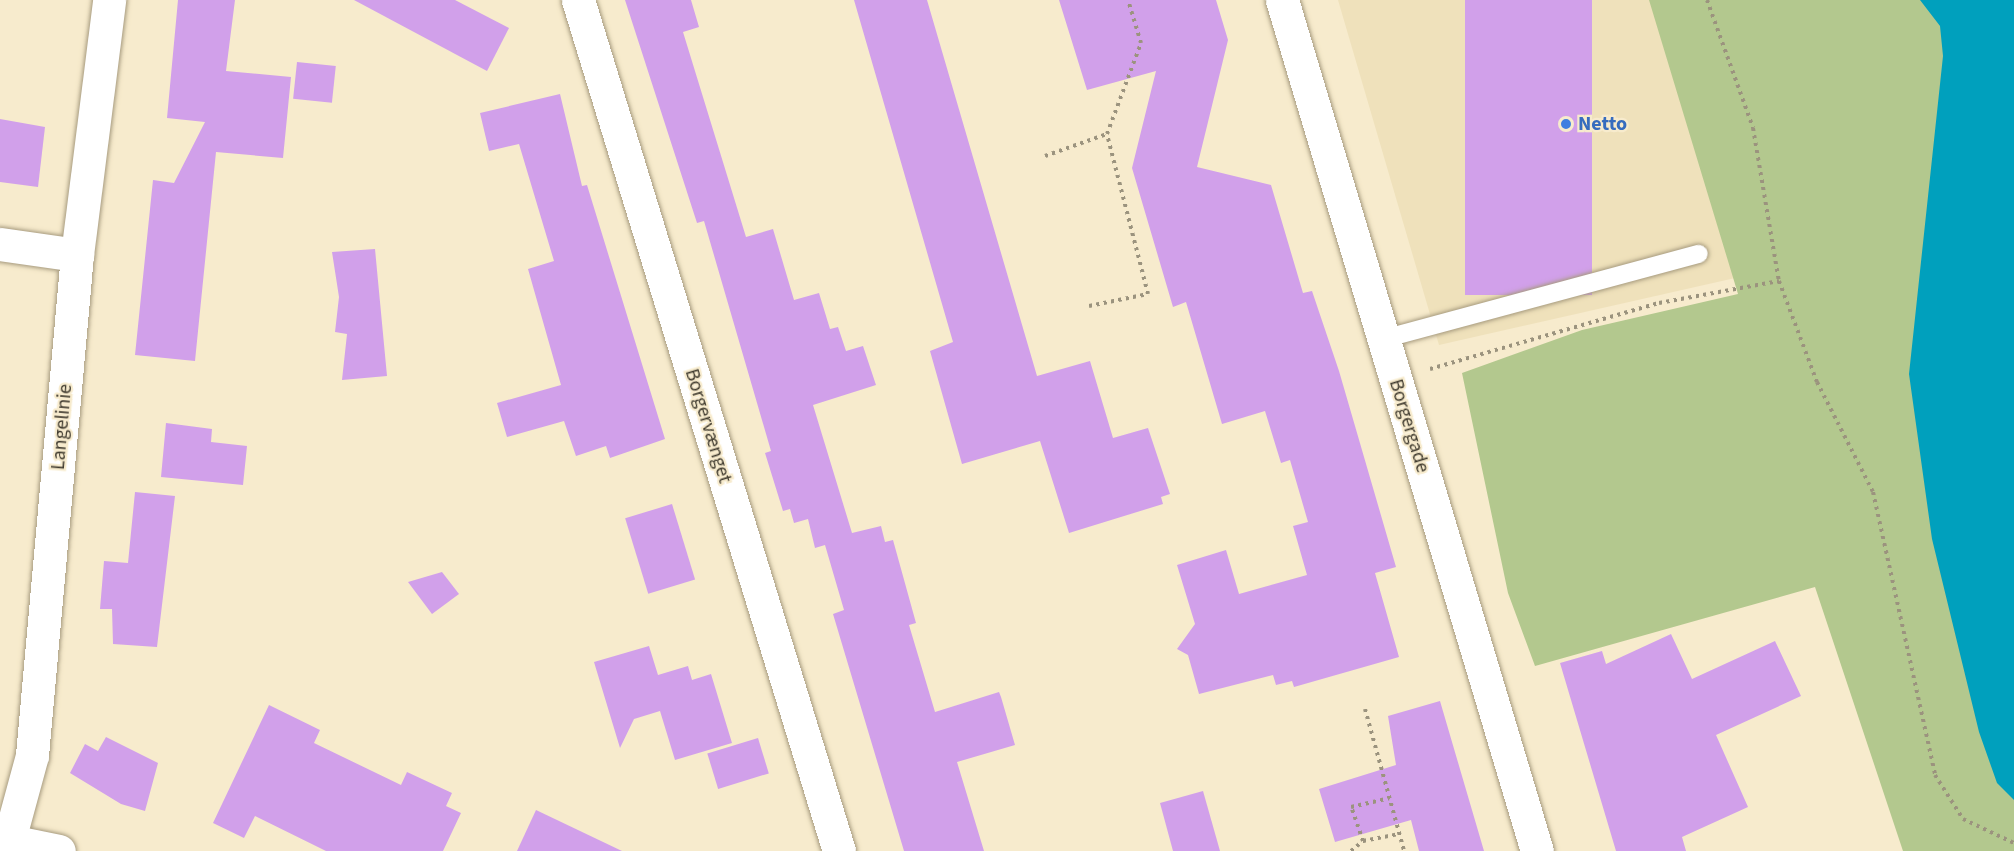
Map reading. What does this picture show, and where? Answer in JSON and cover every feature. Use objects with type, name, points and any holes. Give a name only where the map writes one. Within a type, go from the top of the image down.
[{"type":"street","name":"Langelinie","points":[[5,843],[32,755],[77,255],[109,0]]},
{"type":"street","name":"Borgervænget","points":[[578,0],[839,851]]},
{"type":"street","name":"Borgergade","points":[[1282,0],[1537,851]]},
{"type":"street","points":[[0,244],[77,255]]},
{"type":"street","points":[[5,843],[59,851]]},
{"type":"lane","points":[[1383,339],[1699,254]]},
{"type":"path","points":[[1089,306],[1148,294],[1107,134],[1141,43],[1128,0]]},
{"type":"path","points":[[1707,0],[1753,128],[1779,281],[1817,382],[1873,492],[1935,775],[1963,819],[2014,843]]},
{"type":"path","points":[[1045,156],[1107,134]]},
{"type":"path","points":[[1395,379],[1659,303],[1779,281]]},
{"type":"path","points":[[1365,709],[1404,851]]},
{"type":"path","points":[[1363,841],[1351,807],[1389,798]]},
{"type":"path","points":[[1351,851],[1363,841],[1398,834]]},
{"type":"shaded area","points":[[1338,0],[1667,0],[1766,271],[1439,345]]},
{"type":"green space","points":[[1649,0],[2014,0],[2014,851],[1903,851],[1815,587],[1535,666],[1508,593],[1462,373],[1582,330],[1738,294]]},
{"type":"water","points":[[1920,0],[2014,0],[2014,800],[1997,783],[1979,732],[1932,539],[1909,374],[1943,56],[1940,26]]},
{"type":"building","points":[[178,0],[235,0],[226,71],[291,77],[283,158],[216,152],[195,361],[135,355],[153,180],[174,183],[205,122],[167,118]]},
{"type":"building","points":[[354,0],[455,0],[509,28],[487,71]]},
{"type":"building","points":[[625,0],[691,0],[699,27],[683,32],[746,237],[773,229],[794,300],[819,293],[830,329],[838,327],[846,351],[863,346],[876,385],[813,405],[852,533],[881,526],[885,542],[893,540],[916,623],[909,625],[935,712],[999,692],[1001,697],[1015,745],[957,762],[984,851],[904,851],[833,614],[844,610],[825,545],[815,548],[808,519],[794,523],[790,509],[783,511],[765,453],[771,451],[704,221],[697,223]]},
{"type":"building","points":[[854,0],[927,0],[1037,376],[1090,361],[1113,438],[1148,428],[1170,494],[1161,497],[1163,504],[1069,533],[1040,441],[962,464],[930,351],[953,342]]},
{"type":"building","points":[[1059,0],[1216,0],[1228,40],[1197,167],[1271,185],[1303,293],[1312,291],[1339,371],[1396,567],[1375,573],[1399,657],[1294,687],[1292,681],[1276,685],[1273,675],[1199,694],[1188,655],[1177,649],[1195,624],[1177,565],[1226,550],[1239,594],[1307,575],[1293,526],[1308,522],[1290,460],[1281,463],[1265,411],[1222,424],[1186,302],[1173,307],[1132,168],[1156,71],[1087,90]]},
{"type":"building","name":"Netto","points":[[1465,0],[1592,0],[1592,295],[1465,295]]},
{"type":"building","points":[[297,62],[336,66],[332,103],[293,99]]},
{"type":"building","points":[[560,94],[582,186],[587,185],[665,439],[610,458],[606,446],[576,456],[564,421],[507,437],[497,403],[561,385],[528,269],[554,261],[519,144],[489,151],[480,113]]},
{"type":"building","points":[[0,119],[45,127],[38,187],[0,182]]},
{"type":"building","points":[[375,249],[387,376],[342,380],[347,334],[335,332],[339,297],[332,252]]},
{"type":"building","points":[[166,423],[212,429],[211,442],[247,446],[243,485],[161,477]]},
{"type":"building","points":[[135,492],[175,496],[157,647],[113,644],[112,609],[100,609],[104,561],[128,563]]},
{"type":"building","points":[[672,504],[695,580],[648,594],[625,518]]},
{"type":"building","points":[[442,572],[459,594],[432,614],[408,582]]},
{"type":"building","points":[[1671,634],[1692,679],[1775,641],[1801,696],[1716,735],[1748,807],[1682,837],[1686,851],[1616,851],[1560,663],[1602,651],[1606,664]]},
{"type":"building","points":[[649,646],[658,675],[688,666],[692,680],[711,674],[732,743],[675,760],[660,711],[634,719],[620,748],[594,662]]},
{"type":"building","points":[[1440,701],[1484,851],[1419,851],[1411,820],[1335,842],[1319,789],[1396,765],[1388,716]]},
{"type":"building","points":[[269,705],[320,730],[314,743],[401,785],[407,772],[452,793],[446,806],[461,813],[443,851],[326,851],[255,816],[244,838],[213,823]]},
{"type":"building","points":[[106,737],[158,763],[145,811],[121,804],[70,773],[85,744],[98,751]]},
{"type":"building","points":[[758,738],[769,773],[718,789],[707,753]]},
{"type":"building","points":[[1203,791],[1220,851],[1173,851],[1160,803]]},
{"type":"building","points":[[536,810],[622,851],[517,851]]},
{"type":"place","name":"Netto","points":[[1566,124]]}]
